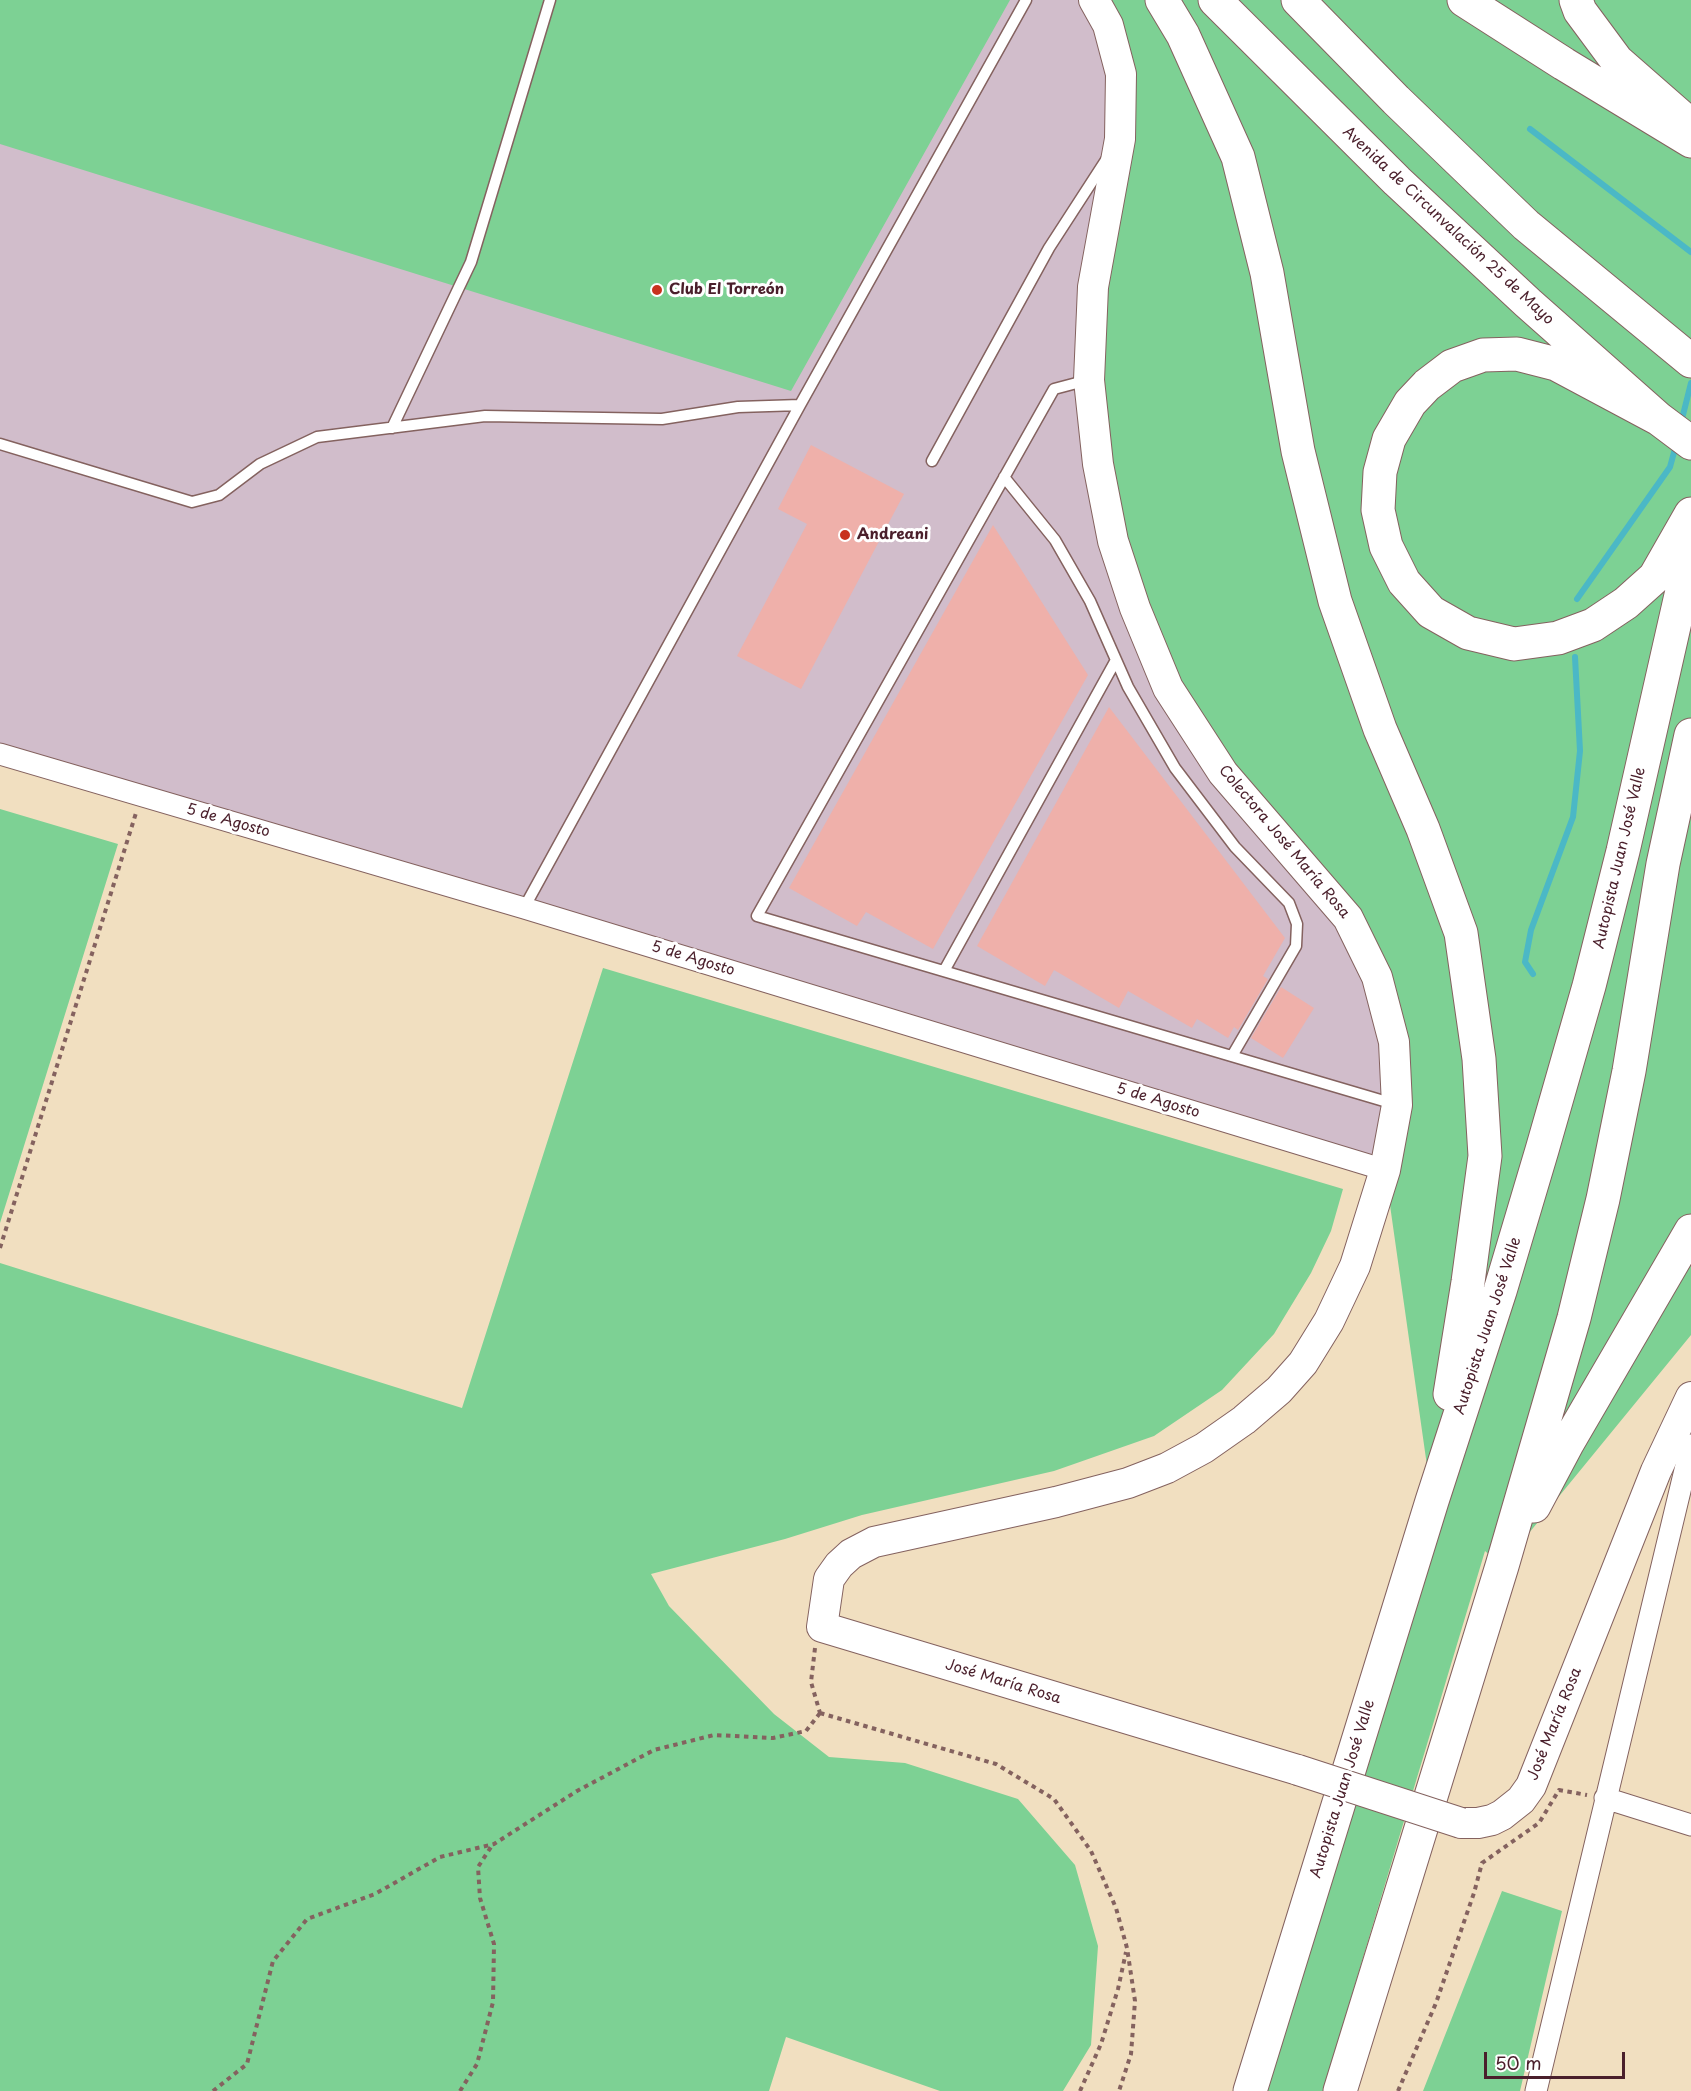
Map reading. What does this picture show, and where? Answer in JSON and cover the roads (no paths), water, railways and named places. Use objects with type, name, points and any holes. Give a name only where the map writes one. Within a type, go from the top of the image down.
[{"type":"highway","points":[[1162,0],[1183,35],[1238,157],[1267,273],[1298,451],[1335,601],[1380,729],[1423,829],[1461,933],[1479,1059],[1485,1155],[1468,1282],[1432,1501]]},
{"type":"highway","name":"Avenida de Circunvalación 25 de Mayo","points":[[1215,0],[1397,181],[1528,303],[1659,419],[1691,443]]},
{"type":"highway","points":[[1298,0],[1396,100],[1526,225],[1681,353]]},
{"type":"highway","points":[[1464,0],[1691,141]]},
{"type":"highway","points":[[1576,0],[1580,11],[1617,61],[1691,126]]},
{"type":"highway","points":[[1659,419],[1556,364],[1516,354],[1483,355],[1452,366],[1427,385],[1410,403],[1389,439],[1380,472],[1378,510],[1386,546],[1404,582],[1431,612],[1468,633],[1514,644],[1558,638],[1593,625],[1626,603],[1655,577],[1691,514]]},
{"type":"highway","name":"Autopista Juan José Valle","points":[[1250,2091],[1432,1501],[1500,1291],[1589,986],[1623,851],[1691,551]]},
{"type":"highway","points":[[1340,2091],[1502,1566],[1574,1318],[1603,1198],[1629,1071],[1663,864],[1691,735]]},
{"type":"highway","points":[[1502,1566],[1566,1444],[1691,1231]]},
{"type":"main road","name":"Colectora José María Rosa","points":[[1094,0],[1108,25],[1120,74],[1120,139],[1093,287],[1089,380],[1098,464],[1113,541],[1135,608],[1168,688],[1223,772],[1348,918],[1377,977],[1394,1042],[1397,1105],[1385,1170]]},
{"type":"main road","name":"José María Rosa","points":[[1385,1170],[1355,1266],[1329,1321],[1303,1363],[1279,1390],[1244,1420],[1204,1448],[1167,1468],[1128,1483],[1056,1502],[874,1542],[851,1554],[839,1565],[830,1579],[822,1628],[1298,1770],[1461,1823],[1492,1820],[1511,1809],[1531,1786],[1656,1471],[1691,1397]]},
{"type":"street","name":"5 de Agosto","points":[[0,754],[524,908],[1385,1170]]},
{"type":"street","points":[[1536,2091],[1691,1445]]},
{"type":"street","points":[[1605,1798],[1691,1825]]},
{"type":"lane","points":[[392,428],[471,262],[550,0]]},
{"type":"lane","points":[[524,908],[800,405],[1026,0]]},
{"type":"lane","points":[[932,461],[1049,248],[1120,139]]},
{"type":"lane","points":[[1089,380],[1054,388],[757,916],[1397,1105]]},
{"type":"lane","points":[[0,444],[192,502],[219,495],[260,464],[317,437],[485,416],[662,419],[738,407],[800,405]]},
{"type":"lane","points":[[1004,477],[1055,540],[1090,601],[1128,687],[1175,768],[1235,847],[1289,903],[1297,924],[1296,946],[1232,1056]]},
{"type":"lane","points":[[944,971],[1116,660]]},
{"type":"waterway","points":[[1530,129],[1691,252]]},
{"type":"waterway","points":[[1681,423],[1691,383]]},
{"type":"waterway","points":[[1577,599],[1670,467],[1676,445]]},
{"type":"waterway","points":[[1533,974],[1525,962],[1531,930],[1573,817],[1580,751],[1575,657]]},
{"type":"place","name":"Club El Torreón","points":[[657,290]]},
{"type":"place","name":"Andreani","points":[[845,535]]}]
